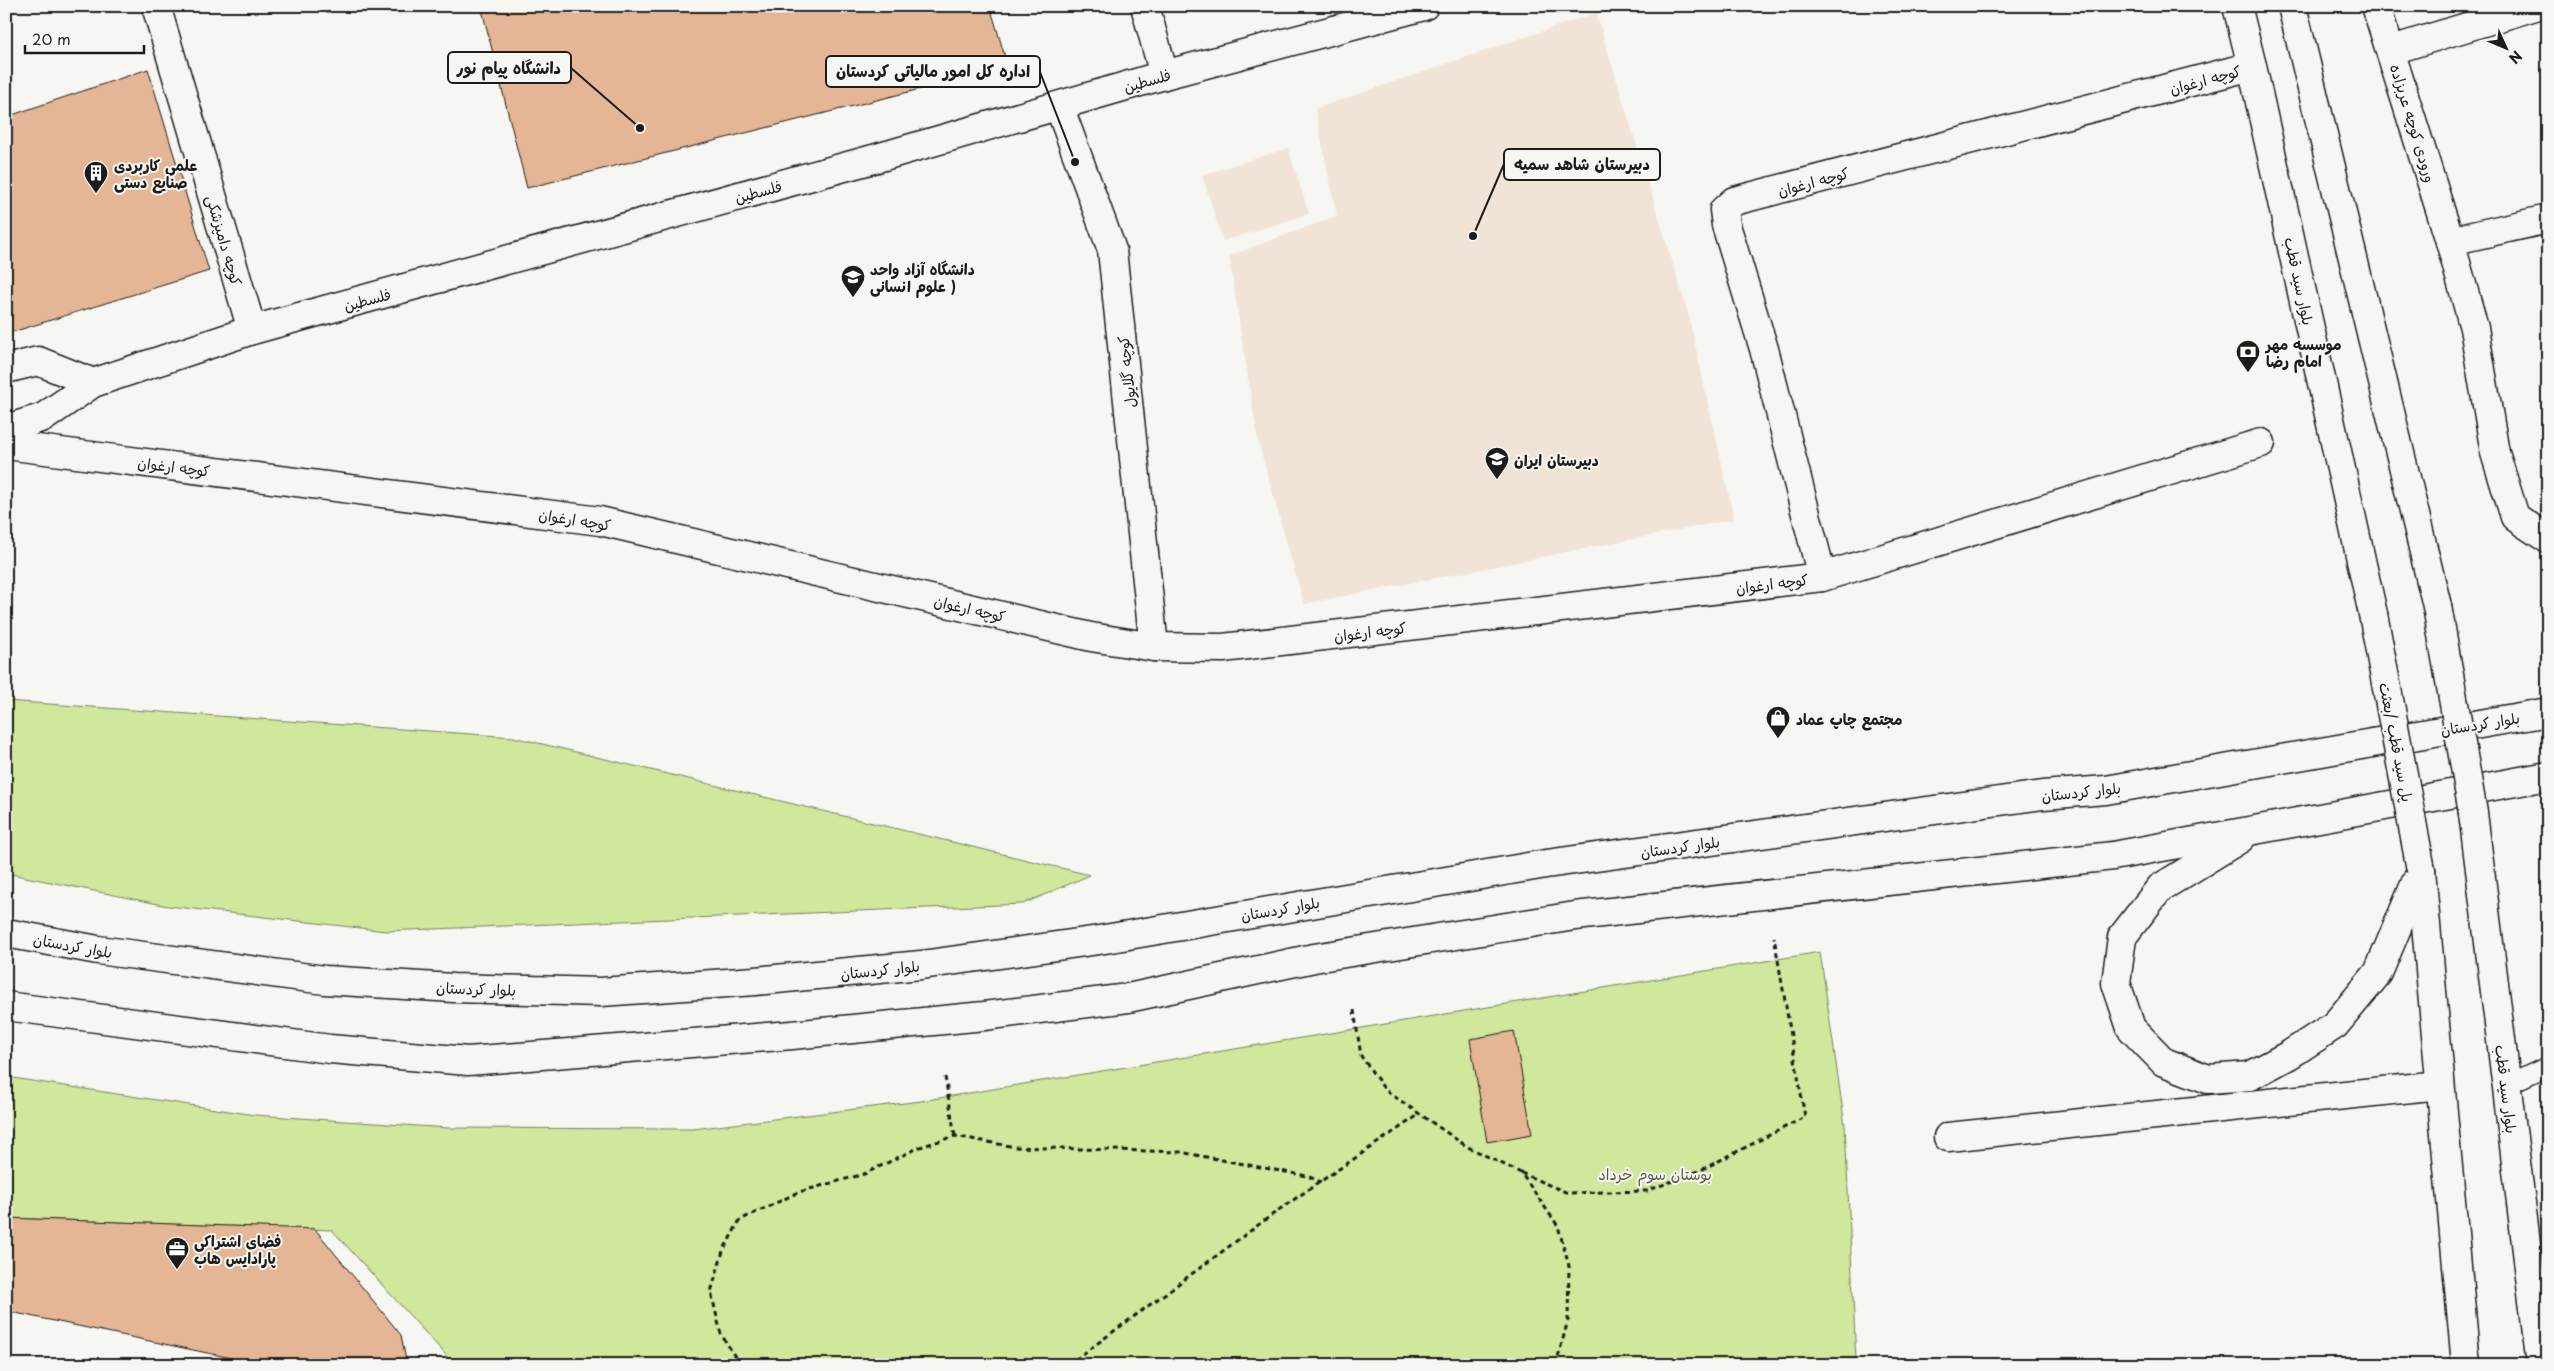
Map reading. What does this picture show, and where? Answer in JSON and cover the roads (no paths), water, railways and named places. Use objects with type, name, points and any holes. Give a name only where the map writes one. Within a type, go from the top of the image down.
[{"type":"main road","name":"کوچه دامپزشکی","points":[[156,6],[252,330]]},
{"type":"main road","points":[[1145,6],[1164,75]]},
{"type":"main road","name":"فلسطین","points":[[6,429],[44,417],[93,383],[252,330],[1059,106],[1164,75],[1424,6]]},
{"type":"main road","name":"بلوار سید قطب","points":[[2237,6],[2374,614]]},
{"type":"main road","points":[[2292,6],[2436,606],[2467,803]]},
{"type":"main road","name":"ورودی کوچه عربزاده","points":[[2376,6],[2392,50],[2450,241],[2474,328],[2494,453],[2515,517],[2548,539]]},
{"type":"main road","points":[[2392,50],[2536,6]]},
{"type":"main road","name":"کوچه ارغوان","points":[[6,445],[600,521],[1091,637],[1154,646],[1223,648],[1822,577],[1764,349],[1726,225],[1724,210],[1734,201],[2252,66]]},
{"type":"main road","name":"کوچه گلایول","points":[[1059,106],[1112,250],[1154,646]]},
{"type":"main road","points":[[2450,241],[2548,219]]},
{"type":"main road","points":[[6,370],[38,361],[93,383]]},
{"type":"main road","points":[[1822,577],[2261,443]]},
{"type":"main road","name":"پل سید قطب /بعثت","points":[[2374,614],[2421,870]]},
{"type":"main road","name":"بلوار کردستان","points":[[6,933],[98,950],[325,980],[453,988],[601,992],[755,981],[921,965],[1099,940],[1546,864],[2043,795],[2106,790],[2548,712]]},
{"type":"main road","points":[[2450,728],[2467,803]]},
{"type":"main road","points":[[2406,736],[2418,800]]},
{"type":"main road","points":[[6,1006],[330,1050],[468,1061],[792,1035],[1108,1000],[1314,958],[1575,916],[2113,856],[2418,800],[2467,803],[2548,776]]},
{"type":"main road","name":"بلوار سید قطب","points":[[2467,803],[2507,1085],[2541,1365]]},
{"type":"main road","points":[[2254,829],[2160,888],[2122,937],[2116,983],[2131,1028],[2164,1062],[2208,1079],[2250,1076],[2289,1056],[2335,1025],[2378,972],[2421,870]]},
{"type":"main road","points":[[2421,870],[2466,1365]]},
{"type":"main road","points":[[1948,1137],[2440,1085]]},
{"type":"lane","points":[[2507,1085],[2548,1066]]},
{"type":"place","name":"دانشگاه پیام نور","points":[[640,128]]},
{"type":"place","name":"اداره کل امور مالیاتی کردستان","points":[[1075,162]]},
{"type":"place","name":"علمی کاربردی صنایع دستی","points":[[96,194]]},
{"type":"place","name":"دبیرستان شاهد سمیه","points":[[1473,236]]},
{"type":"place","name":"دانشگاه آزاد واحد علوم انسانی )","points":[[853,298]]},
{"type":"place","name":"موسسه مهر امام رضا","points":[[2248,373]]},
{"type":"place","name":"دبیرستان ایران","points":[[1497,480]]},
{"type":"place","name":"مجتمع چاپ عماد","points":[[1778,739]]},
{"type":"place","name":"فضای اشتراکی پارادایس هاب","points":[[177,1270]]},
{"type":"park label","name":"بوستان سوم خرداد","points":[[1655,1173]]}]
